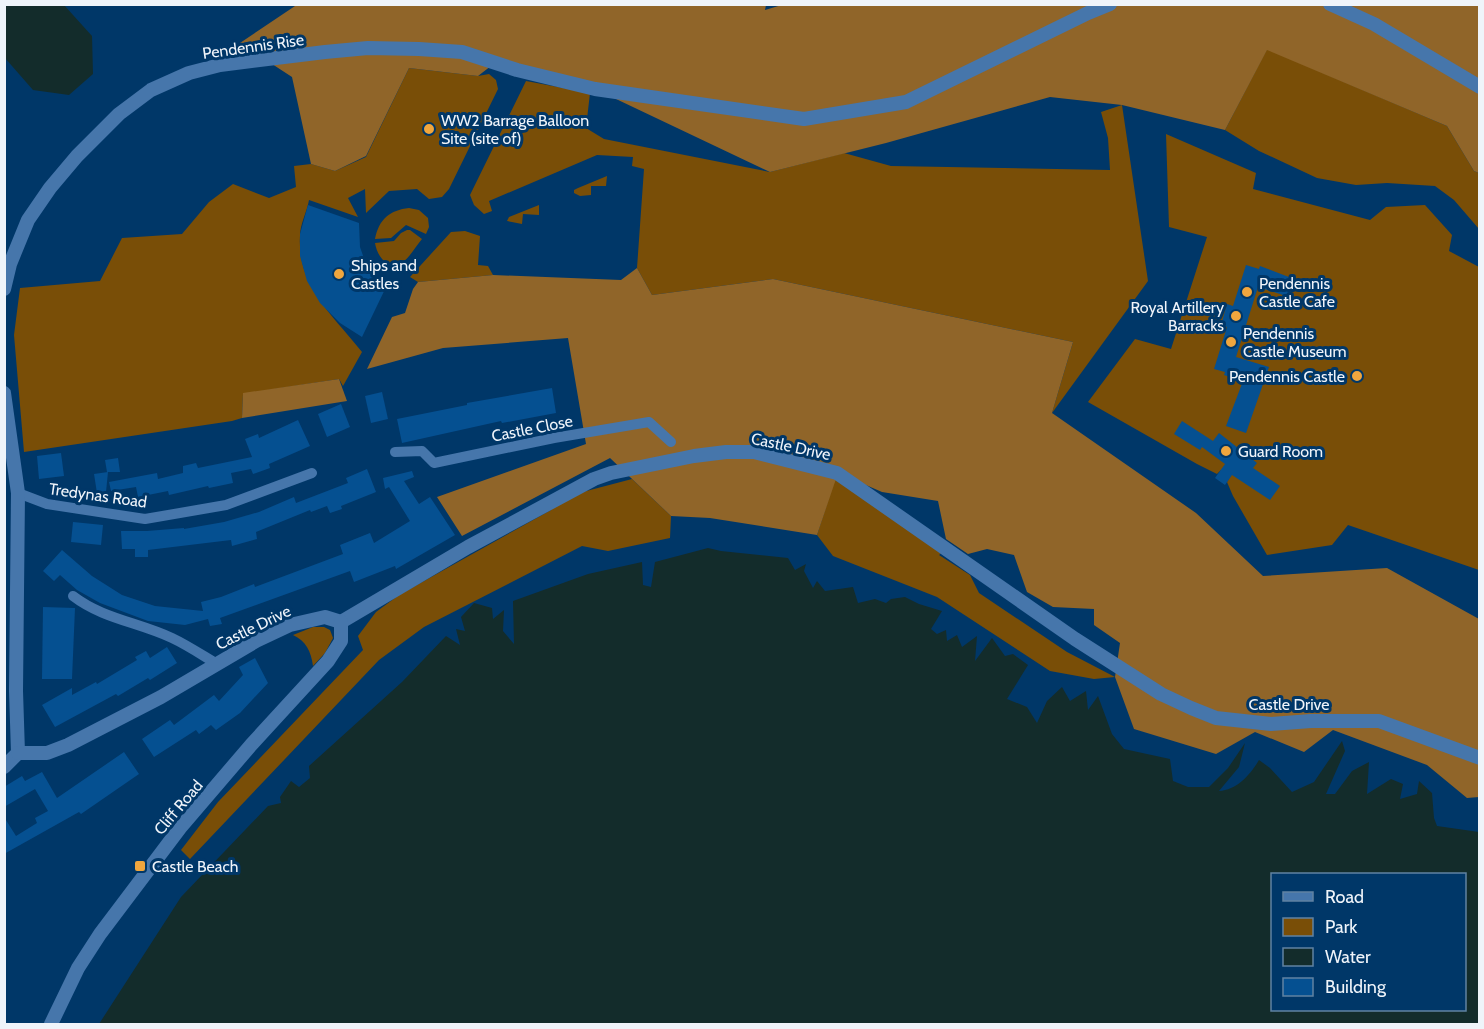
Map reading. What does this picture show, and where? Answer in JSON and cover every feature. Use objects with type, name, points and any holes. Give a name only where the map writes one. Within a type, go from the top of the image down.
[{"type":"street","name":"Pendennis Rise","points":[[4,289],[10,264],[28,220],[50,188],[77,156],[119,114],[151,90],[189,73],[220,65],[368,48],[418,49],[471,55],[517,70],[595,89],[804,119],[906,102],[1110,4]]},
{"type":"street","points":[[1330,4],[1374,24],[1479,87]]},
{"type":"street","points":[[4,393],[18,493],[16,691],[18,753],[4,767]]},
{"type":"street","name":"Castle Close","points":[[395,452],[422,451],[434,463],[554,438],[649,422],[671,442]]},
{"type":"street","name":"Castle Drive","points":[[18,753],[47,753],[68,745],[161,697],[256,641],[290,625],[325,617],[341,622],[450,557],[594,479],[694,456],[726,452],[754,452],[837,473],[1075,639],[1161,694],[1191,708],[1216,718],[1271,724],[1331,720],[1379,721],[1479,758]]},
{"type":"street","name":"Tredynas Road","points":[[18,493],[47,504],[145,519],[226,505],[312,473]]},
{"type":"street","points":[[73,596],[85,605],[110,617],[172,638],[217,664]]},
{"type":"street","name":"Cliff Road","points":[[51,1024],[78,968],[105,926],[187,820],[327,661],[341,641],[341,622]]},
{"type":"green space","points":[[1267,49],[1447,126],[1474,171],[1479,173],[1479,229],[1454,200],[1435,186],[1387,183],[1356,185],[1317,178],[1259,151],[1225,130]]},
{"type":"green space","points":[[409,68],[478,76],[489,74],[496,80],[498,89],[449,189],[442,197],[429,199],[417,189],[389,191],[366,213],[365,189],[348,198],[358,217],[309,200],[300,236],[304,271],[319,300],[362,352],[343,386],[339,379],[243,394],[242,418],[232,421],[24,452],[14,335],[20,288],[100,281],[122,238],[182,234],[209,202],[233,184],[269,198],[296,187],[294,166],[311,164],[335,171],[366,157]]},
{"type":"green space","points":[[526,81],[590,93],[586,128],[604,139],[770,172],[844,153],[891,166],[1110,170],[1108,138],[1101,112],[1122,105],[1148,281],[1052,413],[1073,342],[773,279],[652,295],[637,268],[644,169],[632,166],[633,157],[597,155],[489,201],[492,211],[484,214],[474,205],[470,195]]},
{"type":"green space","points":[[1166,134],[1256,173],[1253,189],[1370,220],[1386,207],[1425,205],[1452,235],[1449,251],[1479,267],[1479,570],[1348,525],[1332,545],[1267,555],[1233,496],[1227,482],[1230,477],[1221,470],[1217,474],[1197,464],[1088,402],[1135,339],[1171,349],[1207,237],[1169,227]]},
{"type":"green space","points":[[607,176],[606,186],[591,186],[591,195],[580,196],[574,193],[574,190]]},
{"type":"green space","points":[[539,205],[539,215],[523,214],[522,224],[507,221],[509,217]]},
{"type":"green space","points":[[409,208],[419,210],[428,218],[429,227],[426,234],[406,225],[391,238],[375,239],[379,226],[386,217],[396,211]]},
{"type":"green space","points":[[407,230],[422,239],[403,262],[398,265],[388,264],[378,253],[375,243],[394,241]]},
{"type":"green space","points":[[465,231],[480,236],[478,265],[488,266],[493,275],[418,282],[410,277],[451,232]]},
{"type":"green space","points":[[837,473],[946,549],[939,555],[970,575],[979,593],[1067,652],[1115,677],[1094,679],[1050,671],[937,597],[833,556],[817,535]]},
{"type":"green space","points":[[632,479],[671,516],[670,538],[608,551],[582,546],[424,627],[379,660],[190,859],[181,850],[218,802],[363,650],[358,636],[376,612],[399,595],[551,510],[556,499]]},
{"type":"green space","points":[[313,627],[324,627],[330,630],[333,638],[325,653],[313,666],[307,647],[293,635]]},
{"type":"shaded area","points":[[298,4],[766,5],[765,10],[785,4],[1479,5],[1479,173],[1474,171],[1447,126],[1267,50],[1225,130],[1122,105],[1050,97],[886,143],[770,172],[595,89],[500,59],[478,76],[409,68],[366,156],[335,171],[311,164],[292,77],[240,43]]},
{"type":"shaded area","points":[[637,268],[652,295],[773,279],[1073,342],[1052,413],[1196,513],[1263,576],[1387,568],[1479,619],[1479,797],[1467,798],[1427,765],[1333,730],[1304,752],[1255,732],[1216,754],[1134,729],[1115,677],[1120,643],[1094,625],[1094,609],[1053,607],[1027,592],[1014,555],[987,549],[968,554],[946,539],[938,501],[882,492],[838,473],[817,535],[710,518],[671,516],[610,458],[462,536],[437,497],[586,444],[568,338],[443,348],[367,369],[392,317],[405,313],[413,289],[418,282],[493,275],[621,280]]},
{"type":"shaded area","points":[[339,379],[347,401],[242,418],[243,393]]},
{"type":"water","points":[[4,5],[64,5],[92,36],[93,74],[69,95],[33,90],[5,58]]},
{"type":"water","points":[[708,548],[788,558],[795,570],[806,564],[804,571],[813,588],[817,581],[825,591],[853,587],[858,603],[875,599],[886,603],[891,599],[905,597],[942,611],[931,629],[937,634],[946,630],[947,641],[957,635],[962,647],[977,636],[975,661],[992,638],[1005,656],[1013,654],[1028,665],[1007,699],[1027,707],[1037,723],[1047,701],[1062,687],[1070,701],[1086,691],[1088,710],[1098,696],[1112,734],[1124,749],[1170,759],[1173,781],[1188,787],[1209,787],[1228,768],[1245,743],[1239,767],[1219,791],[1237,785],[1259,760],[1270,768],[1292,792],[1314,782],[1342,741],[1345,751],[1326,794],[1335,794],[1352,771],[1369,762],[1367,794],[1391,779],[1403,784],[1400,799],[1417,794],[1419,781],[1432,793],[1437,826],[1479,832],[1479,1024],[99,1024],[181,897],[268,806],[281,803],[280,797],[291,781],[299,787],[310,778],[309,766],[402,682],[446,636],[460,645],[456,629],[465,631],[461,617],[474,603],[492,608],[493,619],[504,610],[503,631],[514,644],[513,601],[588,574],[642,562],[643,585],[651,587],[655,562]]},
{"type":"building","name":"Ships and Castles","points":[[308,205],[359,223],[360,247],[368,270],[388,283],[362,337],[340,323],[320,303],[307,281],[300,256],[300,234]]},
{"type":"building","name":"Royal Artillery Barracks","points":[[1246,265],[1259,269],[1260,266],[1294,279],[1289,297],[1258,287],[1236,357],[1269,367],[1246,433],[1226,426],[1243,381],[1214,369],[1227,327],[1221,325],[1227,304],[1233,306]]},
{"type":"building","points":[[552,388],[556,413],[502,423],[501,421],[402,443],[397,419],[467,405],[467,403]]},
{"type":"building","points":[[382,392],[388,419],[371,423],[365,396]]},
{"type":"building","points":[[341,404],[350,427],[327,437],[318,414]]},
{"type":"building","points":[[298,420],[310,446],[269,464],[270,468],[253,474],[251,469],[231,473],[233,483],[169,495],[168,491],[138,497],[136,487],[111,491],[109,482],[157,473],[158,479],[183,473],[183,466],[196,463],[198,468],[252,457],[245,439],[258,434],[259,438]]},
{"type":"building","points":[[1182,421],[1213,441],[1219,433],[1257,463],[1253,468],[1280,486],[1270,500],[1232,475],[1225,485],[1215,478],[1225,464],[1202,447],[1200,450],[1174,434]]},
{"type":"building","points":[[61,453],[64,476],[39,479],[37,456]]},
{"type":"building","points":[[118,458],[120,472],[107,472],[105,460]]},
{"type":"building","points":[[367,469],[376,492],[330,513],[327,506],[311,512],[310,510],[256,532],[257,539],[232,546],[231,540],[148,550],[148,557],[135,557],[135,549],[122,549],[121,531],[184,529],[224,522],[259,512],[294,497],[296,503],[348,483],[346,478]]},
{"type":"building","points":[[412,471],[414,477],[404,481],[419,504],[430,497],[455,535],[396,569],[395,566],[354,582],[350,571],[220,618],[222,624],[210,626],[208,619],[185,625],[148,621],[100,603],[77,590],[60,575],[54,581],[43,571],[62,550],[92,576],[122,595],[155,606],[203,611],[201,602],[254,584],[255,587],[343,554],[340,545],[370,533],[374,543],[410,521],[389,487],[385,489],[383,478]]},
{"type":"building","points":[[108,472],[106,492],[97,493],[94,474]]},
{"type":"building","points":[[73,522],[103,525],[101,545],[71,542]]},
{"type":"building","points":[[43,607],[75,608],[72,679],[42,679]]},
{"type":"building","points":[[167,647],[177,663],[150,680],[148,678],[118,696],[116,694],[55,727],[42,705],[72,688],[72,695],[96,682],[97,684],[137,660],[135,657],[146,651],[150,658]]},
{"type":"building","points":[[255,658],[268,683],[240,713],[216,730],[211,725],[199,734],[196,730],[154,757],[142,739],[170,720],[174,725],[214,695],[219,701],[243,675],[239,667]]},
{"type":"building","points":[[124,752],[139,774],[81,814],[79,812],[4,854],[4,817],[16,836],[37,823],[35,818],[48,811],[35,789],[4,807],[4,787],[22,776],[25,781],[42,772],[57,798]]},
{"type":"place","name":"WW2 Barrage Balloon Site (site of)","points":[[429,129]]},
{"type":"place","name":"Ships and Castles","points":[[339,274]]},
{"type":"place","name":"Pendennis Castle Cafe","points":[[1247,292]]},
{"type":"place","name":"Royal Artillery Barracks","points":[[1236,316]]},
{"type":"place","name":"Pendennis Castle Museum","points":[[1231,342]]},
{"type":"place","name":"Pendennis Castle","points":[[1357,376]]},
{"type":"place","name":"Guard Room","points":[[1226,451]]},
{"type":"place","name":"Castle Beach","points":[[140,866]]}]
